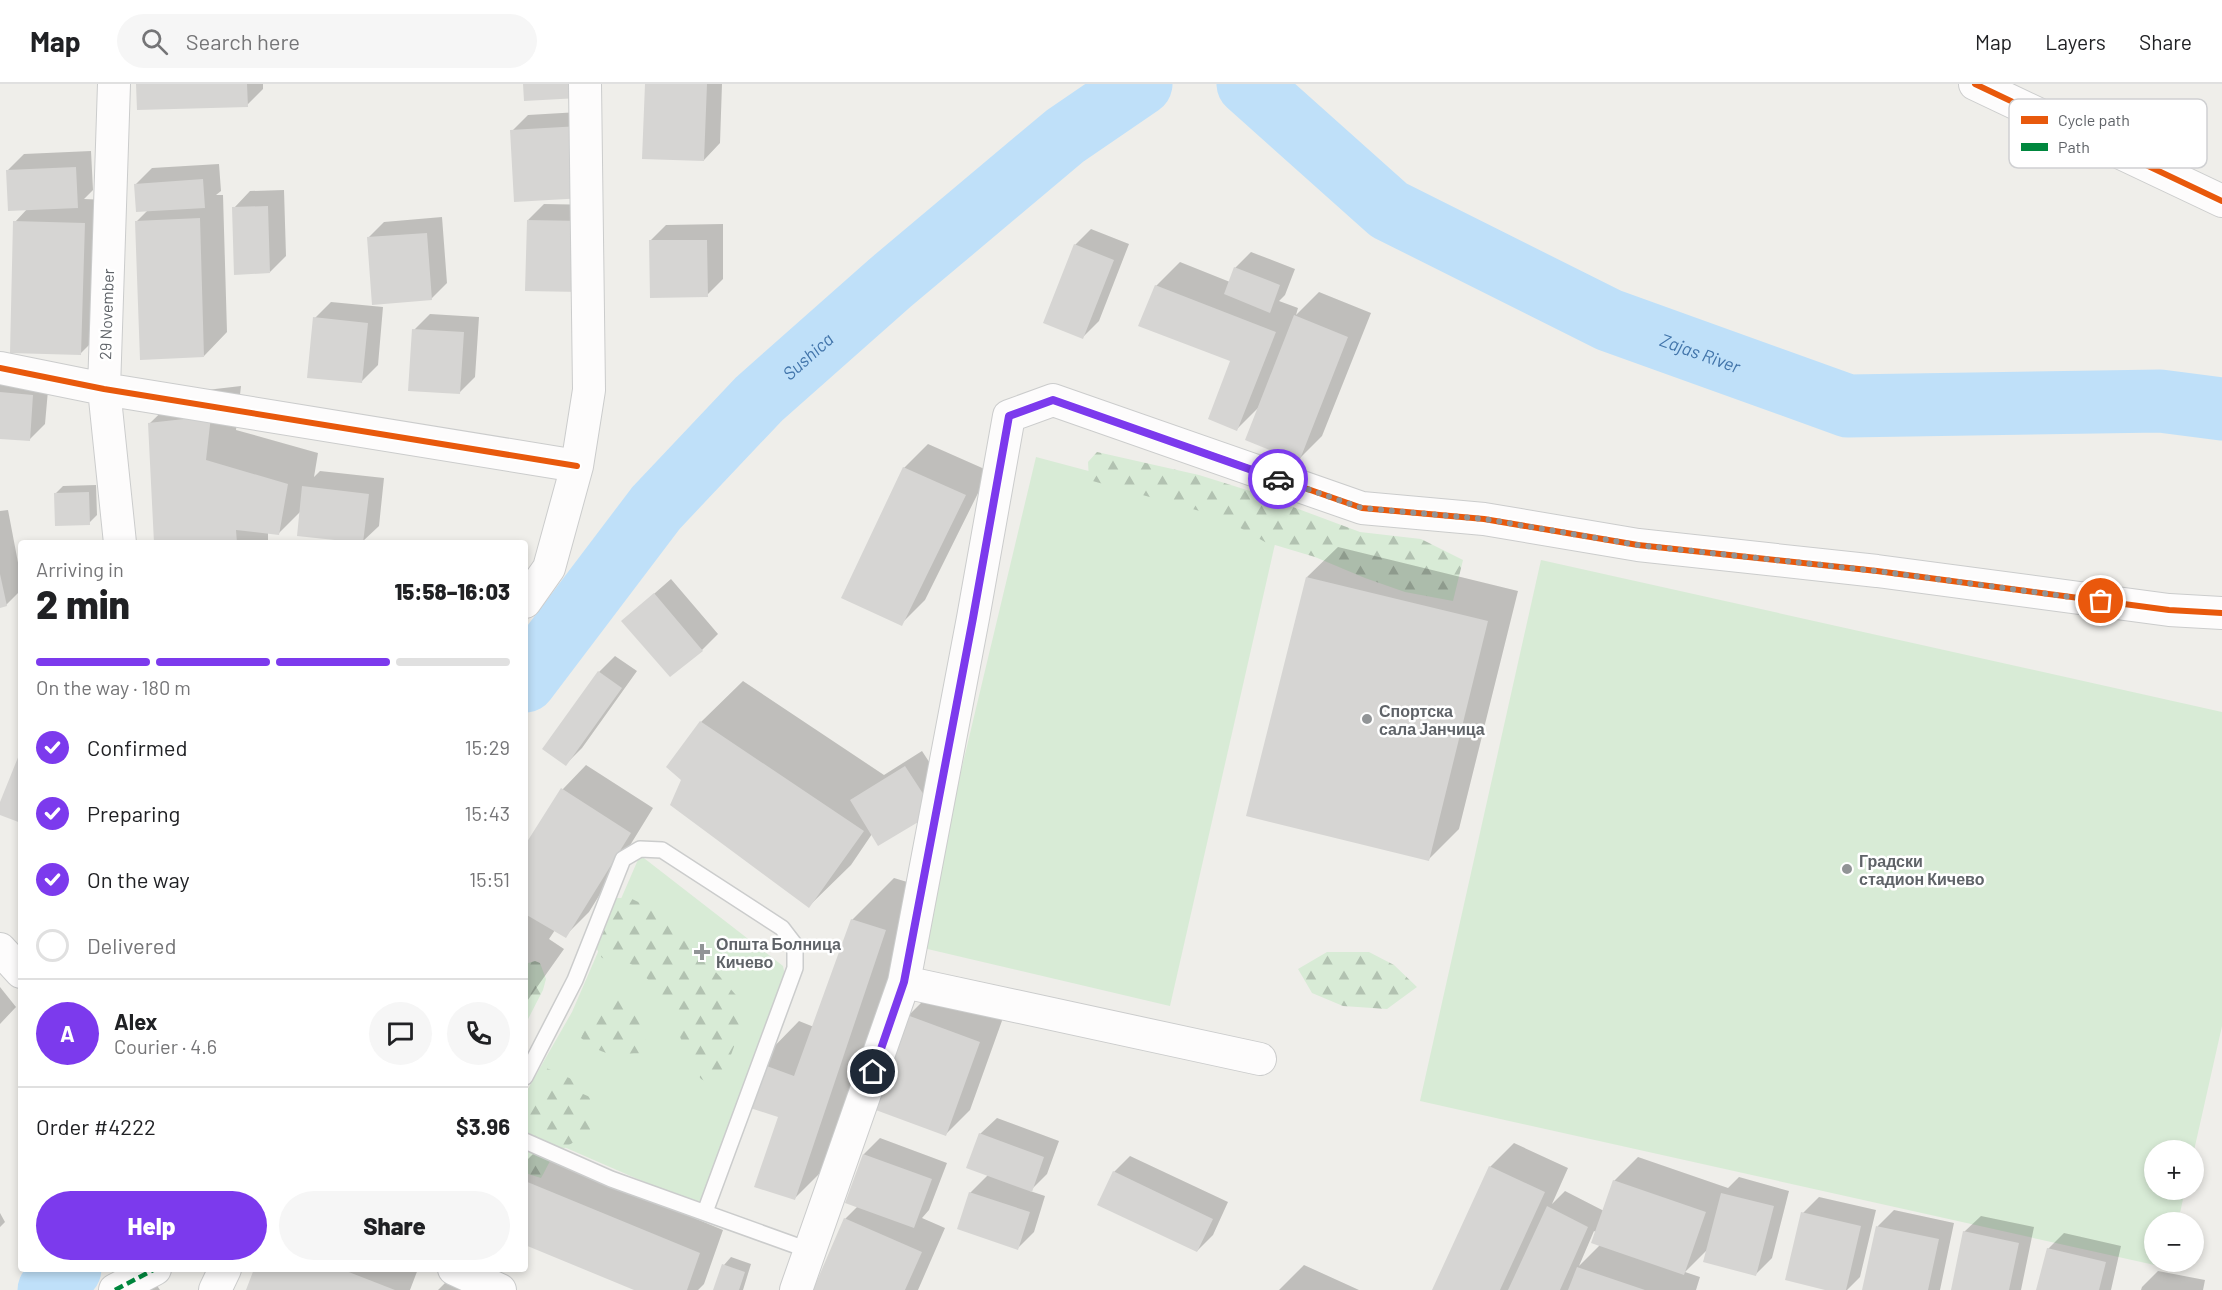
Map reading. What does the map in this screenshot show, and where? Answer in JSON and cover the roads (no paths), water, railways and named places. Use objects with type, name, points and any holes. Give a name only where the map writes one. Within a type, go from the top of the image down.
[{"type":"street","name":"29 November","points":[[114,84],[104,389],[120,540]]},
{"type":"street","points":[[528,598],[549,568],[577,466],[589,390],[585,84]]},
{"type":"street","points":[[1975,84],[2009,100]]},
{"type":"street","points":[[2152,168],[2222,201]]},
{"type":"street","points":[[0,368],[104,389],[577,466]]},
{"type":"street","points":[[796,1290],[904,982],[1009,416],[1053,400],[1362,508],[1484,519],[1638,545],[1877,571],[2169,610],[2222,613]]},
{"type":"street","points":[[904,982],[1260,1059]]},
{"type":"street","points":[[124,1289],[150,1272]]},
{"type":"street","points":[[215,1290],[224,1272]]},
{"type":"street","points":[[461,1272],[500,1290]]},
{"type":"lane","points":[[528,1071],[575,980],[623,859],[640,849],[662,850],[782,928],[795,945],[795,968],[705,1212]]},
{"type":"lane","points":[[528,1142],[611,1179],[811,1251]]},
{"type":"waterway","name":"Sushica","points":[[528,677],[656,508],[759,399],[890,283],[1065,136],[1141,84]]},
{"type":"waterway","name":"Zajas River","points":[[1248,84],[1389,210],[1609,320],[1848,406],[2160,401],[2222,409]]},
{"type":"waterway","name":"Sushica","points":[[49,1290],[67,1272]]},
{"type":"place","name":"Спортска сала Јанчица","points":[[1367,719]]},
{"type":"place","name":"Градски стадион Кичево","points":[[1847,869]]},
{"type":"place","name":"Општа Болница Кичево","points":[[702,952]]}]
